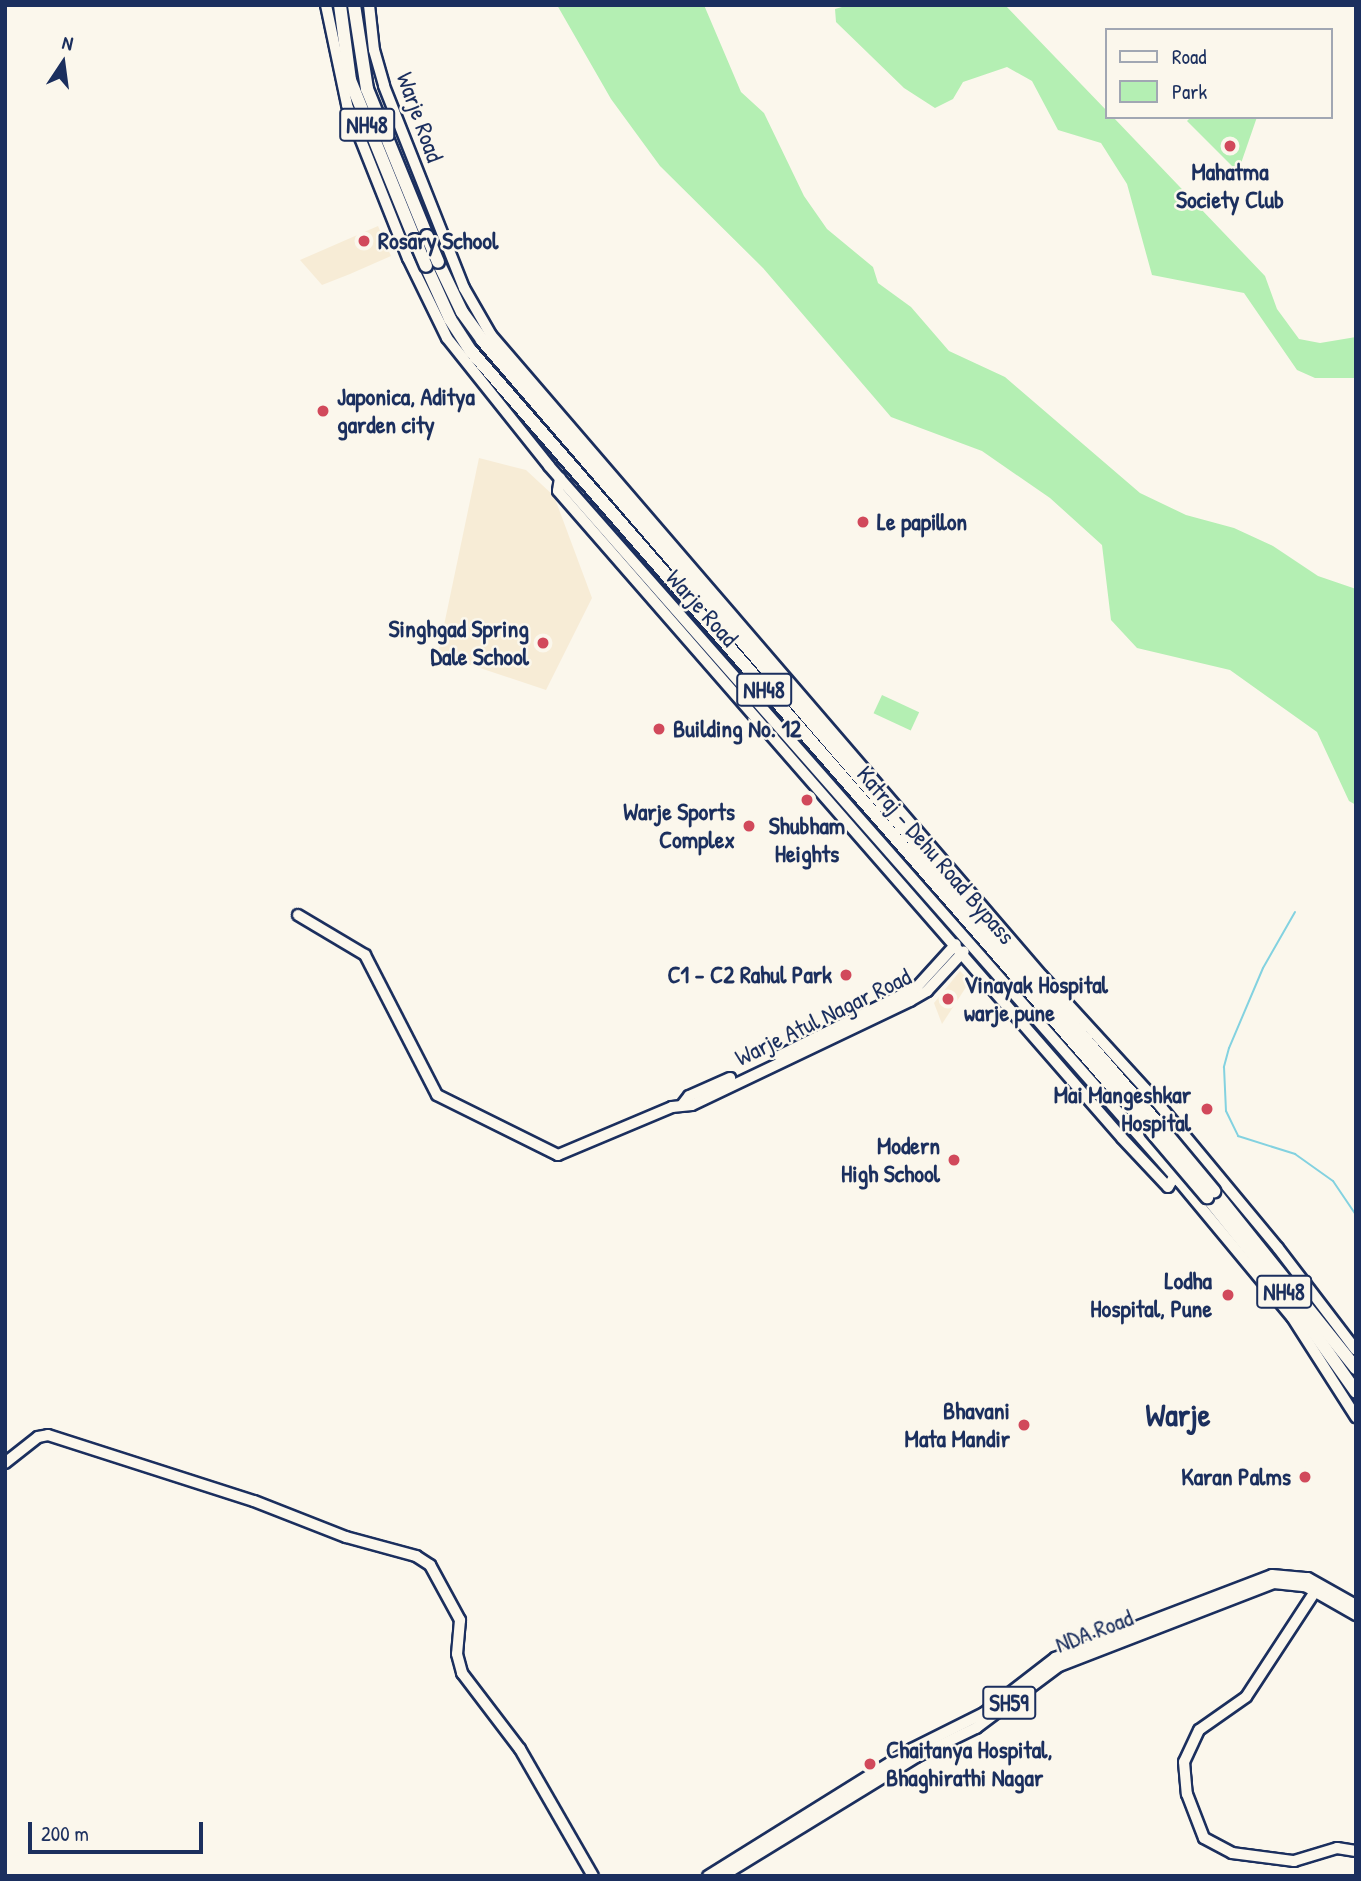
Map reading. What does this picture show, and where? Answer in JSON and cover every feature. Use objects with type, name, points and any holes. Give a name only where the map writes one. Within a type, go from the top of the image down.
[{"type":"highway","name":"NH48","points":[[340,5],[350,79],[432,264]]},
{"type":"highway","name":"NH48","points":[[354,5],[367,89],[421,238]]},
{"type":"highway","name":"Katraj - Dehu Road Bypass","points":[[432,264],[482,340],[899,824],[1155,1129],[1205,1196],[1298,1310],[1356,1392]]},
{"type":"highway","name":"Katraj - Dehu Road Bypass","points":[[432,264],[450,319],[471,351],[890,834],[1155,1129]]},
{"type":"highway","name":"Katraj - Dehu Road Bypass","points":[[1205,1196],[1356,1368]]},
{"type":"main road","name":"NDA Road","points":[[722,1876],[916,1757],[976,1728],[1059,1666],[1282,1573],[1317,1588],[1356,1615]]},
{"type":"main road","name":"SH59","points":[[1317,1588],[1335,1593],[1356,1605]]},
{"type":"main road","name":"NDA Road","points":[[708,1876],[912,1749],[984,1713],[1045,1664],[1232,1594]]},
{"type":"street","name":"Warje Road","points":[[326,5],[347,105],[410,261],[447,338],[560,478],[1153,1152],[1173,1182],[1205,1196],[1292,1317],[1356,1417]]},
{"type":"street","name":"Warje Road","points":[[369,5],[374,50],[384,86],[448,250],[491,335],[1219,1175],[1356,1350]]},
{"type":"street","points":[[410,261],[444,239]]},
{"type":"street","points":[[410,261],[448,250]]},
{"type":"street","points":[[560,478],[558,491],[957,950],[1173,1182],[1200,1155]]},
{"type":"street","name":"Warje Atul Nagar Road","points":[[298,915],[365,955],[437,1095],[558,1155],[688,1102],[919,991],[957,950],[962,937]]},
{"type":"street","name":"Warje Atul Nagar Road","points":[[957,950],[969,946]]},
{"type":"street","points":[[1153,1152],[1180,1131]]},
{"type":"street","points":[[1205,1196],[1219,1175]]},
{"type":"street","points":[[5,1463],[38,1437],[48,1435],[254,1501],[346,1537],[415,1556],[430,1565],[460,1620],[457,1654],[462,1673],[520,1749],[593,1876]]},
{"type":"street","points":[[1317,1588],[1246,1697],[1199,1730],[1184,1762],[1187,1794],[1195,1821],[1213,1846],[1294,1861],[1337,1848],[1356,1851]]},
{"type":"shaded area","name":"Rosary School","points":[[378,226],[391,256],[350,274],[322,285],[300,260]]},
{"type":"shaded area","points":[[479,458],[526,470],[554,496],[592,598],[546,690],[438,654]]},
{"type":"shaded area","name":"Vinayak Hospital warje pune","points":[[960,971],[970,981],[942,1024],[934,1003]]},
{"type":"green space","points":[[557,5],[704,5],[741,92],[764,113],[804,196],[827,229],[873,267],[878,283],[911,307],[949,351],[1005,377],[1140,493],[1186,515],[1234,528],[1273,546],[1318,576],[1356,589],[1356,805],[1349,801],[1317,732],[1230,670],[1137,648],[1111,620],[1102,545],[1050,498],[982,451],[891,417],[763,268],[660,166],[611,99]]},
{"type":"green space","points":[[849,5],[1005,5],[1106,110],[1106,119],[1115,119],[1265,276],[1277,309],[1299,339],[1320,343],[1356,337],[1356,378],[1315,378],[1297,370],[1244,293],[1152,275],[1127,184],[1101,143],[1058,130],[1032,81],[1007,67],[963,82],[953,99],[935,108],[904,88],[836,22],[835,9]]},
{"type":"green space","name":"Mahatma Society Club","points":[[1256,119],[1238,172],[1187,121]]},
{"type":"green space","points":[[882,695],[919,712],[911,730],[874,713]]},
{"type":"waterway","points":[[1295,912],[1263,968],[1229,1048],[1224,1067],[1226,1111],[1238,1136],[1295,1154],[1333,1181],[1356,1215]]},
{"type":"place","name":"Mahatma Society Club","points":[[1230,146]]},
{"type":"place","name":"Rosary School","points":[[364,241]]},
{"type":"place","name":"Japonica, Aditya garden city","points":[[323,411]]},
{"type":"place","name":"Le papillon","points":[[863,522]]},
{"type":"place","name":"Singhgad Spring Dale School","points":[[543,643]]},
{"type":"place","name":"Building No. 12","points":[[659,729]]},
{"type":"place","name":"Shubham Heights","points":[[807,800]]},
{"type":"place","name":"Warje Sports Complex","points":[[749,826]]},
{"type":"place","name":"C1 - C2 Rahul Park","points":[[846,975]]},
{"type":"place","name":"Vinayak Hospital warje pune","points":[[948,999]]},
{"type":"place","name":"Mai Mangeshkar Hospital","points":[[1207,1109]]},
{"type":"place","name":"Modern High School","points":[[954,1160]]},
{"type":"place","name":"Lodha Hospital, Pune","points":[[1228,1295]]},
{"type":"place","name":"Bhavani Mata Mandir","points":[[1024,1425]]},
{"type":"place","name":"Karan Palms","points":[[1305,1477]]},
{"type":"place","name":"Chaitanya Hospital, Bhaghirathi Nagar","points":[[870,1764]]},
{"type":"district","name":"Warje","points":[[1178,1415]]}]
